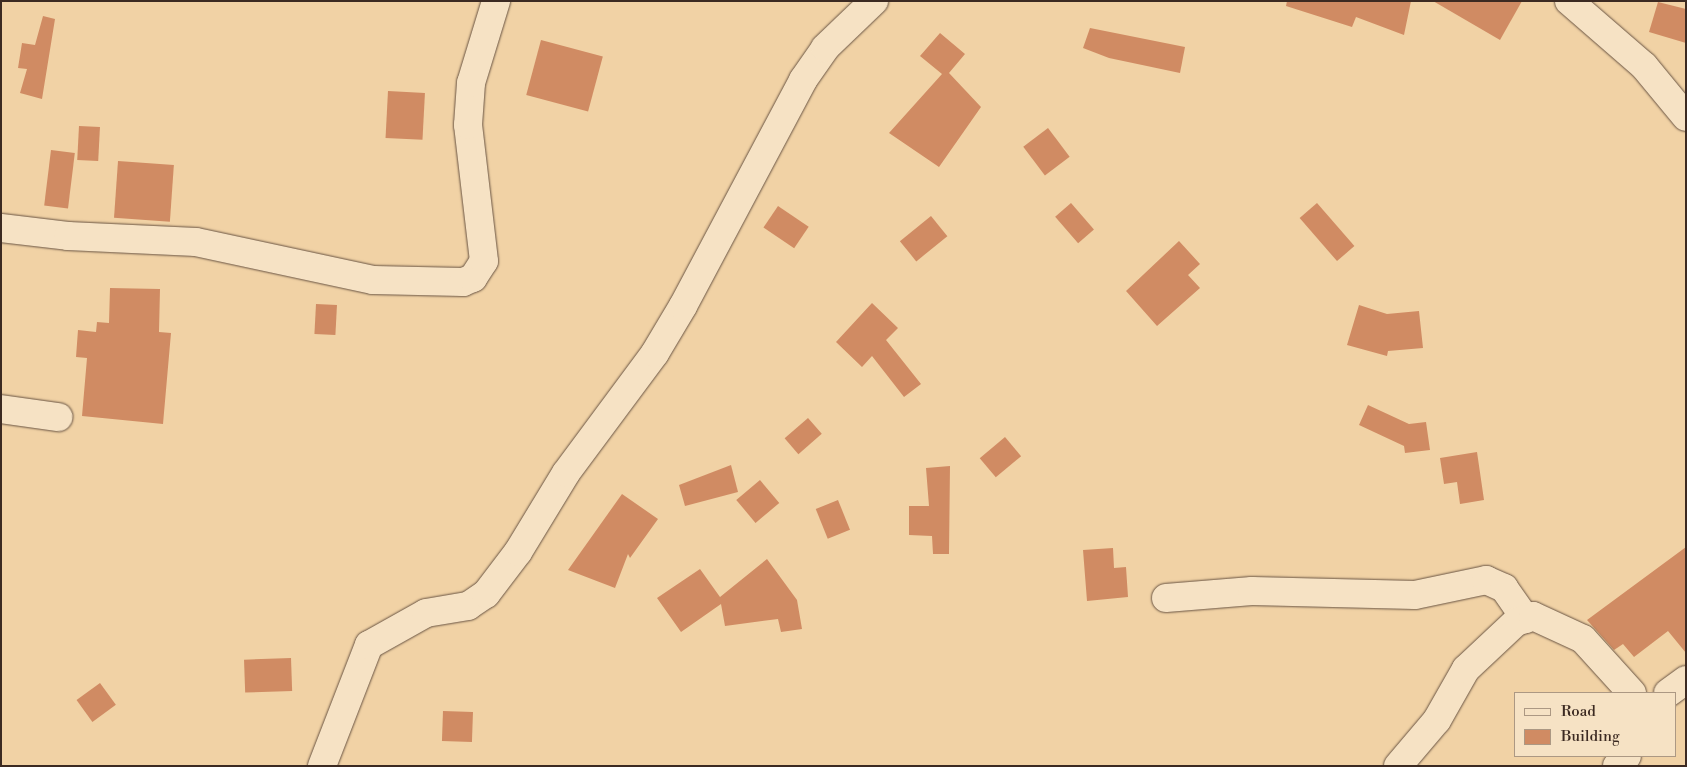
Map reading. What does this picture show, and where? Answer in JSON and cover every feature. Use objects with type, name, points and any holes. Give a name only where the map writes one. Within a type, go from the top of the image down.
[{"type":"street","points":[[1,228],[68,236],[196,242],[373,280],[463,282],[473,278],[484,262],[468,125],[471,83],[496,1]]},
{"type":"street","points":[[322,766],[369,645],[426,613],[468,606],[486,594],[518,552],[566,473],[654,353],[683,306],[802,80],[825,48],[874,1]]},
{"type":"street","points":[[1569,1],[1644,66],[1686,117]]},
{"type":"street","points":[[1,409],[58,417]]},
{"type":"street","points":[[1166,598],[1252,591],[1415,595],[1486,580],[1504,588],[1526,619]]},
{"type":"street","points":[[1398,766],[1437,720],[1466,669],[1526,619],[1542,617],[1583,639],[1631,692]]},
{"type":"street","points":[[1669,692],[1686,680]]},
{"type":"street","points":[[1617,766],[1626,757]]},
{"type":"building","points":[[1287,1],[1411,1],[1404,35],[1356,17],[1352,27],[1286,6]]},
{"type":"building","points":[[1433,1],[1522,1],[1500,40]]},
{"type":"building","points":[[1658,2],[1686,9],[1686,43],[1649,32]]},
{"type":"building","points":[[43,16],[55,19],[42,99],[20,93],[27,69],[18,68],[22,43],[35,45]]},
{"type":"building","points":[[1090,28],[1185,47],[1180,73],[1109,58],[1083,48]]},
{"type":"building","points":[[940,33],[965,54],[949,73],[981,107],[939,167],[889,133],[942,74],[920,56]]},
{"type":"building","points":[[541,40],[603,57],[588,112],[526,95]]},
{"type":"building","points":[[388,91],[425,93],[422,140],[386,138]]},
{"type":"building","points":[[79,126],[100,127],[98,161],[77,160]]},
{"type":"building","points":[[1048,128],[1070,157],[1045,175],[1023,147]]},
{"type":"building","points":[[51,150],[75,153],[68,209],[44,206]]},
{"type":"building","points":[[118,161],[174,165],[170,222],[114,218]]},
{"type":"building","points":[[1071,203],[1094,229],[1078,243],[1055,217]]},
{"type":"building","points":[[1317,203],[1354,246],[1337,261],[1300,218]]},
{"type":"building","points":[[778,206],[809,227],[794,248],[763,228]]},
{"type":"building","points":[[931,216],[947,236],[916,261],[900,241]]},
{"type":"building","points":[[1179,241],[1200,264],[1188,275],[1200,288],[1157,326],[1126,291]]},
{"type":"building","points":[[110,288],[160,289],[159,332],[171,333],[163,424],[82,416],[87,358],[76,357],[78,330],[96,332],[97,322],[109,323]]},
{"type":"building","points":[[872,303],[898,328],[886,340],[921,384],[904,397],[872,356],[862,367],[836,342]]},
{"type":"building","points":[[316,304],[337,305],[335,335],[314,334]]},
{"type":"building","points":[[1359,305],[1387,314],[1419,311],[1423,348],[1388,351],[1387,356],[1347,345]]},
{"type":"building","points":[[1368,405],[1409,424],[1426,422],[1430,450],[1405,453],[1404,446],[1359,425]]},
{"type":"building","points":[[808,418],[822,434],[798,454],[785,438]]},
{"type":"building","points":[[1005,437],[1021,456],[996,477],[980,458]]},
{"type":"building","points":[[1477,452],[1484,500],[1460,504],[1457,482],[1444,484],[1440,458]]},
{"type":"building","points":[[731,465],[738,492],[685,506],[679,485]]},
{"type":"building","points":[[950,466],[949,554],[933,554],[932,536],[909,535],[909,506],[929,506],[926,468]]},
{"type":"building","points":[[760,480],[779,503],[756,523],[736,500]]},
{"type":"building","points":[[622,494],[658,519],[630,558],[628,554],[615,588],[568,570]]},
{"type":"building","points":[[838,500],[850,530],[828,539],[816,509]]},
{"type":"building","points":[[1686,547],[1686,653],[1668,631],[1634,657],[1623,644],[1614,650],[1587,620]]},
{"type":"building","points":[[1113,548],[1114,568],[1126,567],[1128,597],[1087,601],[1083,550]]},
{"type":"building","points":[[767,559],[797,600],[802,629],[781,632],[778,619],[725,626],[721,604],[681,632],[657,598],[700,569],[720,597]]},
{"type":"building","points":[[291,658],[292,691],[245,693],[244,660]]},
{"type":"building","points":[[100,683],[116,705],[92,722],[77,700]]},
{"type":"building","points":[[443,711],[473,712],[472,742],[442,741]]}]
